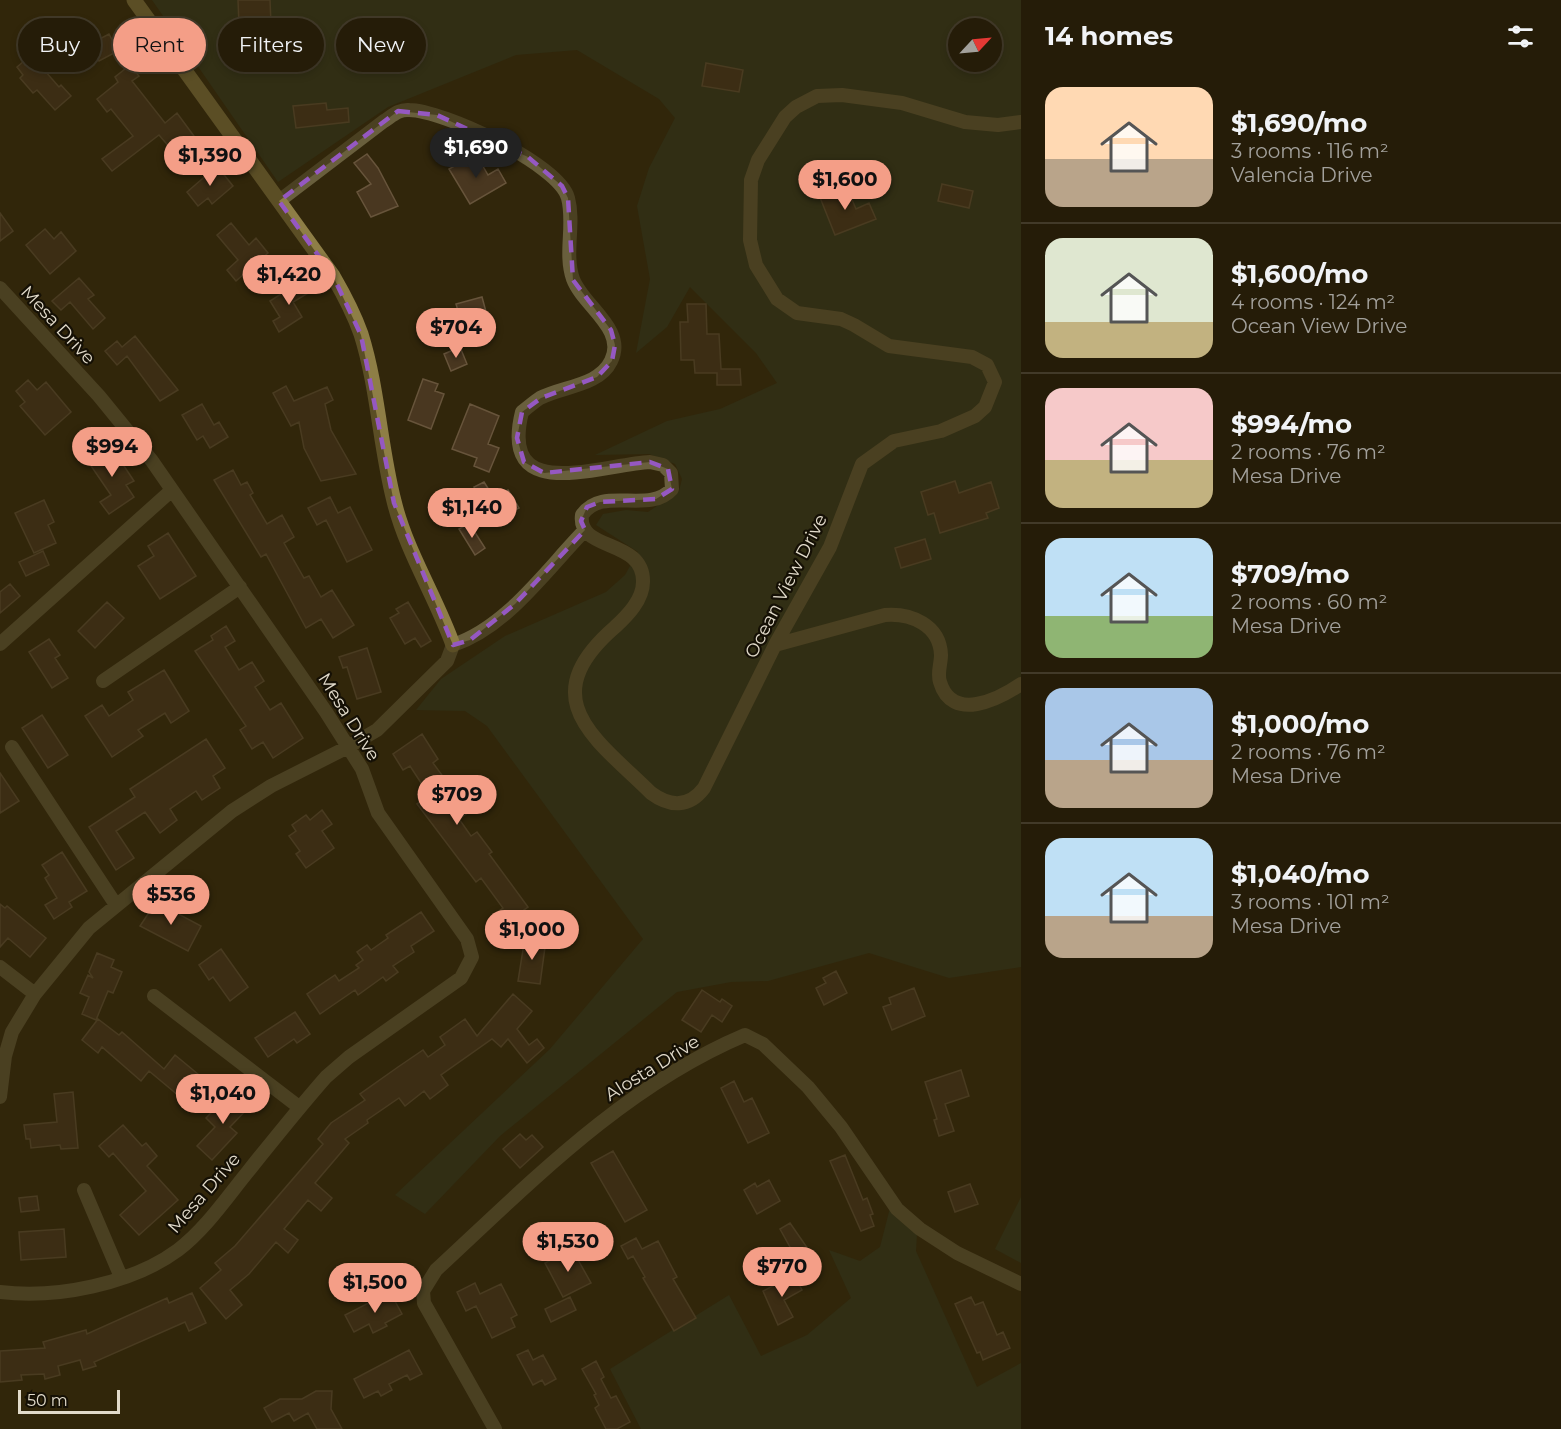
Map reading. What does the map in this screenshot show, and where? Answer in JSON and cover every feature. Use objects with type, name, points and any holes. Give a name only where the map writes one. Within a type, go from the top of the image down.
[{"type":"street","points":[[0,1097],[5,1056],[12,1032],[36,994],[69,950],[116,905],[232,811],[271,786],[377,730],[405,705],[447,661],[453,645],[439,607],[410,548],[394,503],[366,357],[352,314],[333,276],[134,0]]},
{"type":"street","name":"Ocean View Drive","points":[[585,530],[593,538],[622,549],[632,556],[640,567],[643,582],[639,599],[631,610],[600,640],[582,664],[574,692],[578,714],[587,730],[662,801],[671,804],[690,801],[704,788],[774,645],[830,547],[862,464],[894,441],[941,431],[975,416],[986,407],[995,382],[987,365],[972,357],[889,346],[854,325],[841,320],[797,313],[777,299],[756,265],[750,240],[751,180],[758,160],[774,133],[796,107],[817,96],[829,94],[902,103],[965,122],[998,125],[1021,122]]},
{"type":"street","points":[[279,201],[398,111],[408,110],[437,115],[500,142],[528,157],[562,186],[568,198],[570,266],[573,280],[585,300],[610,330],[615,345],[612,360],[597,377],[541,398],[522,412],[518,428],[518,448],[524,462],[544,473],[568,473],[650,462],[668,469],[673,484],[669,493],[656,499],[591,504],[582,514],[581,521],[585,530],[515,604],[470,640],[453,645]]},
{"type":"street","name":"Mesa Drive","points":[[0,288],[99,396],[172,490],[348,747],[362,769],[378,813],[467,939],[472,957],[460,978],[349,1057],[299,1107],[202,1228],[178,1251],[121,1277],[58,1293],[25,1295],[0,1292]]},
{"type":"street","points":[[0,644],[172,490]]},
{"type":"street","points":[[103,681],[240,587]]},
{"type":"street","points":[[774,645],[885,615],[899,614],[921,621],[937,639],[941,658],[940,682],[950,698],[959,704],[974,706],[990,701],[1021,684]]},
{"type":"street","points":[[12,747],[116,905]]},
{"type":"street","points":[[0,967],[36,994]]},
{"type":"street","points":[[154,996],[299,1107]]},
{"type":"street","name":"Alosta Drive","points":[[495,1429],[424,1303],[423,1291],[436,1270],[581,1136],[672,1075],[745,1035],[763,1044],[808,1087],[841,1127],[897,1209],[920,1229],[957,1253],[1021,1284]]},
{"type":"street","points":[[84,1190],[121,1277]]},
{"type":"highlighted area","points":[[398,111],[437,115],[528,157],[562,186],[568,198],[573,280],[611,330],[615,345],[612,361],[597,377],[541,398],[522,412],[517,438],[524,462],[544,473],[650,462],[668,469],[672,489],[656,499],[600,502],[587,507],[581,521],[585,530],[515,604],[470,640],[453,645],[394,503],[361,335],[333,276],[279,201]]},
{"type":"green space","points":[[152,0],[1021,0],[1021,967],[949,978],[869,953],[768,981],[731,982],[677,992],[500,1136],[425,1214],[395,1195],[550,1049],[643,939],[487,726],[465,711],[416,710],[441,679],[505,636],[606,592],[625,575],[638,552],[596,525],[603,514],[626,510],[648,512],[679,491],[682,479],[675,464],[649,454],[595,455],[667,421],[720,409],[777,383],[756,353],[690,287],[667,327],[636,353],[650,279],[637,206],[649,168],[675,118],[659,99],[577,50],[516,55],[388,107],[278,182],[202,72],[206,72],[206,18],[164,18]]},
{"type":"green space","points":[[1021,1197],[1021,1263],[995,1249]]},
{"type":"green space","points":[[890,1208],[917,1234],[916,1251],[977,1387],[1021,1363],[1021,1429],[641,1429],[610,1369],[729,1295],[761,1356],[807,1335],[851,1298],[829,1250],[860,1261],[880,1247]]},
{"type":"building","points":[[238,0],[270,0],[271,18],[239,18]]},
{"type":"building","points":[[109,34],[113,42],[113,54],[101,60],[101,38]]},
{"type":"building","points":[[706,63],[743,70],[739,92],[702,86]]},
{"type":"building","points":[[21,72],[46,72],[71,96],[55,110],[37,90],[33,93],[20,78],[23,75]]},
{"type":"building","points":[[121,72],[136,72],[139,76],[132,81],[165,123],[177,113],[202,147],[183,163],[159,135],[112,171],[102,159],[133,136],[111,109],[107,112],[97,99],[118,82],[115,77]]},
{"type":"building","points":[[326,103],[327,110],[348,108],[349,122],[296,128],[293,106]]},
{"type":"building","points":[[367,154],[378,168],[398,206],[371,217],[357,192],[371,184],[354,163]]},
{"type":"building","points":[[476,154],[488,175],[498,169],[506,183],[470,204],[449,169]]},
{"type":"building","points":[[217,166],[233,186],[212,204],[208,198],[198,206],[187,192]]},
{"type":"building","points":[[942,184],[973,191],[969,208],[938,201]]},
{"type":"building","points":[[841,186],[845,197],[850,195],[856,209],[869,203],[876,219],[835,235],[819,195]]},
{"type":"building","points":[[0,213],[13,231],[0,241]]},
{"type":"building","points":[[231,223],[249,245],[256,238],[268,253],[236,281],[227,270],[238,260],[217,235]]},
{"type":"building","points":[[45,229],[54,239],[61,232],[76,251],[50,274],[26,245]]},
{"type":"building","points":[[79,278],[94,295],[88,299],[105,318],[93,329],[70,302],[61,310],[52,301]]},
{"type":"building","points":[[303,280],[310,292],[293,302],[302,317],[279,332],[273,321],[280,317],[270,301]]},
{"type":"building","points":[[482,297],[492,334],[467,341],[456,304]]},
{"type":"building","points":[[687,304],[706,304],[707,334],[719,334],[721,369],[740,369],[741,385],[717,385],[717,373],[695,373],[694,360],[681,360],[680,322],[688,322]]},
{"type":"building","points":[[135,336],[178,390],[160,401],[127,356],[117,365],[105,351],[117,341],[122,347]]},
{"type":"building","points":[[460,347],[467,364],[451,371],[444,354]]},
{"type":"building","points":[[423,379],[438,384],[435,391],[444,394],[431,429],[408,420]]},
{"type":"building","points":[[28,380],[37,390],[46,382],[71,412],[45,435],[20,406],[25,402],[16,391]]},
{"type":"building","points":[[286,386],[294,401],[327,387],[333,400],[325,404],[331,430],[356,474],[321,481],[304,448],[299,422],[291,426],[273,393]]},
{"type":"building","points":[[202,404],[214,425],[219,422],[228,437],[210,448],[203,436],[197,440],[182,415]]},
{"type":"building","points":[[470,404],[499,416],[488,444],[499,448],[489,472],[474,466],[477,458],[452,449]]},
{"type":"building","points":[[110,445],[134,481],[126,485],[134,497],[109,514],[100,502],[111,495],[87,460]]},
{"type":"building","points":[[233,470],[241,485],[247,482],[253,493],[250,495],[267,524],[282,515],[294,537],[284,543],[304,578],[309,576],[321,597],[332,590],[354,625],[333,638],[321,619],[306,628],[266,554],[261,557],[214,480]]},
{"type":"building","points":[[955,481],[959,493],[991,482],[999,508],[986,513],[988,518],[940,533],[934,513],[928,515],[921,492]]},
{"type":"building","points":[[484,482],[494,498],[508,490],[519,508],[506,515],[503,510],[490,518],[474,487]]},
{"type":"building","points":[[330,497],[338,513],[350,507],[372,550],[347,562],[326,520],[317,525],[308,508]]},
{"type":"building","points":[[44,500],[54,522],[48,525],[56,543],[34,553],[15,513]]},
{"type":"building","points":[[469,523],[485,548],[475,555],[459,529]]},
{"type":"building","points":[[168,533],[196,576],[160,599],[138,566],[154,556],[148,546]]},
{"type":"building","points":[[925,539],[931,559],[901,568],[895,548]]},
{"type":"building","points":[[43,551],[49,565],[26,576],[19,562]]},
{"type":"building","points":[[10,584],[20,596],[0,613],[0,592]]},
{"type":"building","points":[[107,602],[124,618],[95,648],[78,631]]},
{"type":"building","points":[[408,602],[431,641],[421,647],[415,638],[405,644],[390,618],[399,613],[396,609]]},
{"type":"building","points":[[226,626],[235,641],[225,647],[239,670],[252,662],[264,681],[255,687],[270,710],[281,703],[303,738],[273,758],[263,742],[252,749],[240,730],[246,726],[195,651],[213,640],[211,636]]},
{"type":"building","points":[[49,639],[60,655],[55,658],[68,678],[52,688],[29,652]]},
{"type":"building","points":[[367,648],[381,692],[357,699],[347,667],[343,668],[339,657]]},
{"type":"building","points":[[164,670],[189,711],[171,723],[165,713],[138,730],[143,736],[112,757],[85,716],[102,705],[109,716],[133,700],[128,692]]},
{"type":"building","points":[[42,715],[68,755],[48,768],[22,728]]},
{"type":"building","points":[[422,734],[438,759],[433,763],[469,812],[459,819],[471,836],[477,832],[492,852],[489,854],[528,907],[507,922],[499,911],[503,908],[481,878],[476,882],[417,804],[429,795],[410,766],[403,770],[393,754]]},
{"type":"building","points":[[206,739],[225,768],[213,776],[220,788],[202,800],[196,791],[170,809],[177,820],[160,833],[145,812],[116,831],[134,858],[116,870],[89,827],[135,797],[130,789]]},
{"type":"building","points":[[0,773],[19,801],[0,813]]},
{"type":"building","points":[[322,810],[332,824],[322,831],[334,848],[306,868],[296,854],[300,851],[289,836],[296,831],[292,825],[306,815],[310,820]]},
{"type":"building","points":[[62,852],[87,891],[69,902],[72,907],[54,919],[45,905],[57,898],[45,878],[49,875],[42,865]]},
{"type":"building","points":[[158,899],[171,906],[169,909],[201,926],[188,951],[140,926]]},
{"type":"building","points":[[0,904],[5,908],[7,906],[46,938],[30,957],[8,938],[0,947]]},
{"type":"building","points":[[421,912],[434,931],[411,946],[414,952],[393,966],[398,972],[386,981],[383,977],[358,995],[355,990],[320,1014],[307,994],[335,975],[339,981],[359,968],[356,965],[363,960],[357,952],[367,945],[371,950],[388,938],[386,935]]},
{"type":"building","points":[[525,937],[546,940],[540,984],[518,981]]},
{"type":"building","points":[[221,949],[248,987],[230,1001],[213,977],[209,980],[199,965]]},
{"type":"building","points":[[97,953],[114,960],[111,967],[122,972],[113,993],[108,991],[96,1020],[82,1014],[89,997],[80,993],[88,975],[93,978],[89,972]]},
{"type":"building","points":[[836,971],[847,993],[824,1005],[816,988],[826,983],[823,978]]},
{"type":"building","points":[[914,988],[925,1016],[892,1030],[883,1007],[891,1004],[889,998]]},
{"type":"building","points":[[702,990],[720,1002],[722,999],[732,1006],[722,1022],[712,1015],[701,1032],[682,1020]]},
{"type":"building","points":[[513,994],[532,1011],[517,1029],[529,1045],[537,1039],[544,1048],[527,1063],[508,1039],[501,1047],[492,1039],[441,1075],[448,1085],[430,1099],[424,1091],[405,1106],[399,1098],[367,1120],[368,1123],[345,1139],[349,1143],[315,1183],[332,1198],[321,1211],[308,1200],[284,1229],[298,1240],[288,1253],[276,1242],[249,1274],[230,1290],[242,1305],[226,1319],[200,1288],[221,1270],[215,1263],[235,1246],[323,1144],[318,1139],[331,1123],[365,1100],[360,1094],[398,1067],[423,1050],[428,1057],[445,1045],[440,1037],[465,1019],[477,1036]]},
{"type":"building","points":[[295,1012],[310,1034],[297,1043],[294,1039],[268,1057],[255,1038]]},
{"type":"building","points":[[98,1019],[119,1035],[122,1032],[164,1069],[175,1055],[210,1084],[191,1106],[149,1071],[141,1081],[102,1047],[98,1053],[82,1040]]},
{"type":"building","points":[[961,1070],[969,1096],[945,1104],[954,1131],[939,1136],[934,1120],[937,1119],[925,1082]]},
{"type":"building","points":[[734,1081],[744,1102],[752,1098],[769,1133],[748,1143],[721,1088]]},
{"type":"building","points":[[232,1091],[249,1107],[230,1127],[237,1133],[212,1160],[197,1146],[215,1127],[206,1118]]},
{"type":"building","points":[[73,1092],[78,1148],[61,1149],[60,1145],[31,1148],[30,1139],[26,1139],[24,1125],[57,1122],[54,1094]]},
{"type":"building","points":[[123,1125],[142,1146],[146,1143],[157,1156],[147,1166],[178,1200],[139,1235],[120,1215],[146,1191],[113,1153],[109,1157],[99,1146]]},
{"type":"building","points":[[520,1134],[526,1140],[532,1135],[543,1147],[520,1168],[503,1149]]},
{"type":"building","points":[[613,1151],[647,1210],[625,1222],[591,1163]]},
{"type":"building","points":[[845,1155],[863,1200],[867,1198],[873,1214],[870,1215],[874,1226],[861,1231],[830,1161]]},
{"type":"building","points":[[769,1180],[780,1201],[757,1214],[744,1190],[755,1183],[757,1187]]},
{"type":"building","points":[[970,1184],[978,1204],[955,1212],[948,1192]]},
{"type":"building","points":[[37,1196],[39,1210],[21,1212],[19,1198]]},
{"type":"building","points":[[790,1223],[808,1249],[795,1256],[780,1229]]},
{"type":"building","points":[[64,1229],[66,1257],[21,1260],[19,1232]]},
{"type":"building","points":[[636,1238],[642,1249],[658,1241],[677,1277],[673,1279],[696,1318],[674,1331],[633,1256],[628,1259],[621,1246]]},
{"type":"building","points":[[572,1249],[591,1283],[563,1297],[545,1263]]},
{"type":"building","points":[[794,1275],[802,1290],[784,1300],[793,1317],[778,1325],[763,1291]]},
{"type":"building","points":[[475,1283],[480,1294],[501,1284],[517,1315],[511,1318],[515,1327],[492,1338],[476,1306],[466,1311],[457,1292]]},
{"type":"building","points":[[390,1292],[402,1314],[385,1323],[387,1326],[373,1333],[369,1324],[354,1332],[345,1315]]},
{"type":"building","points":[[192,1293],[206,1323],[189,1331],[185,1322],[94,1362],[96,1366],[83,1370],[80,1360],[58,1366],[60,1375],[45,1379],[44,1374],[21,1375],[22,1380],[0,1382],[0,1351],[45,1348],[43,1342],[86,1330],[87,1334],[167,1298],[169,1303]]},
{"type":"building","points":[[570,1297],[576,1310],[551,1322],[545,1309]]},
{"type":"building","points":[[971,1297],[975,1305],[983,1302],[997,1335],[1003,1332],[1010,1348],[983,1360],[980,1352],[977,1353],[955,1304]]},
{"type":"building","points":[[409,1350],[422,1374],[410,1380],[407,1375],[389,1384],[392,1390],[381,1396],[378,1391],[364,1398],[354,1379]]},
{"type":"building","points":[[528,1350],[533,1360],[543,1355],[556,1379],[545,1385],[542,1380],[533,1385],[517,1355]]},
{"type":"building","points":[[596,1361],[604,1377],[601,1379],[611,1398],[616,1396],[630,1422],[617,1429],[606,1429],[595,1408],[599,1405],[594,1395],[596,1394],[582,1369]]},
{"type":"building","points":[[316,1391],[332,1391],[331,1409],[342,1429],[317,1429],[308,1413],[294,1421],[289,1413],[272,1422],[264,1408],[280,1399],[302,1399]]}]
